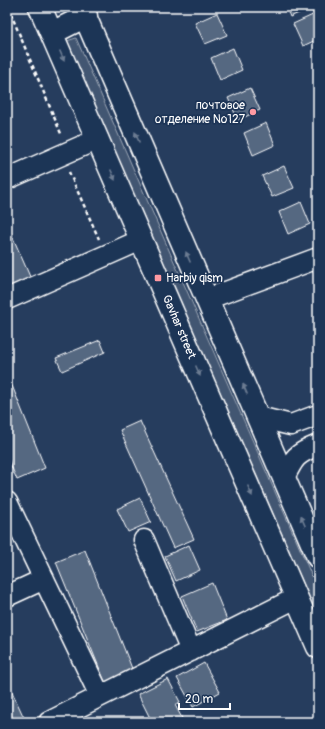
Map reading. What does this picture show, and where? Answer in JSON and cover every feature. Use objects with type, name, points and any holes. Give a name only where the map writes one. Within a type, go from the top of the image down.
[{"type":"main road","name":"Gavhar street","points":[[40,7],[318,647]]},
{"type":"main road","points":[[52,32],[83,12],[318,557]]},
{"type":"street","points":[[7,179],[98,139]]},
{"type":"street","points":[[7,299],[141,240]]},
{"type":"street","points":[[206,299],[318,258]]},
{"type":"street","points":[[258,417],[291,425],[318,415]]},
{"type":"street","points":[[284,478],[292,460],[301,452],[318,445]]},
{"type":"street","points":[[7,502],[100,696]]},
{"type":"street","points":[[144,540],[191,651]]},
{"type":"street","points":[[7,596],[44,579]]},
{"type":"street","points":[[49,722],[296,598]]},
{"type":"path","points":[[8,7],[69,151],[66,164],[106,255]]},
{"type":"shaded area","points":[[76,38],[318,590],[318,617],[67,41]]},
{"type":"building","points":[[286,7],[312,7],[290,17]]},
{"type":"building","points":[[217,13],[227,35],[205,44],[195,23]]},
{"type":"building","points":[[315,14],[318,20],[318,39],[303,46],[293,24]]},
{"type":"building","points":[[233,48],[242,70],[220,80],[211,58]]},
{"type":"building","points":[[250,88],[260,110],[238,120],[228,98]]},
{"type":"building","points":[[266,123],[275,145],[253,155],[244,133]]},
{"type":"building","points":[[284,166],[294,188],[272,197],[262,176]]},
{"type":"building","points":[[301,202],[310,224],[288,234],[279,212]]},
{"type":"building","points":[[7,224],[31,279],[7,290]]},
{"type":"building","points":[[100,340],[105,352],[62,371],[56,358]]},
{"type":"building","points":[[7,373],[45,468],[17,480],[7,456]]},
{"type":"building","points":[[140,421],[194,539],[173,548],[120,430]]},
{"type":"building","points":[[140,498],[151,522],[128,532],[117,509]]},
{"type":"building","points":[[189,545],[200,570],[176,581],[165,556]]},
{"type":"building","points":[[85,550],[133,671],[105,682],[56,562]]},
{"type":"building","points":[[212,583],[227,620],[197,632],[182,596]]},
{"type":"building","points":[[204,663],[220,692],[193,707],[177,678]]},
{"type":"building","points":[[168,679],[180,702],[175,705],[184,722],[152,722],[138,694]]},
{"type":"building","points":[[7,681],[26,722],[7,722]]},
{"type":"place","name":"почтовое отделение №127","points":[[253,112]]},
{"type":"place","name":"Harbiy qism","points":[[158,278]]}]
